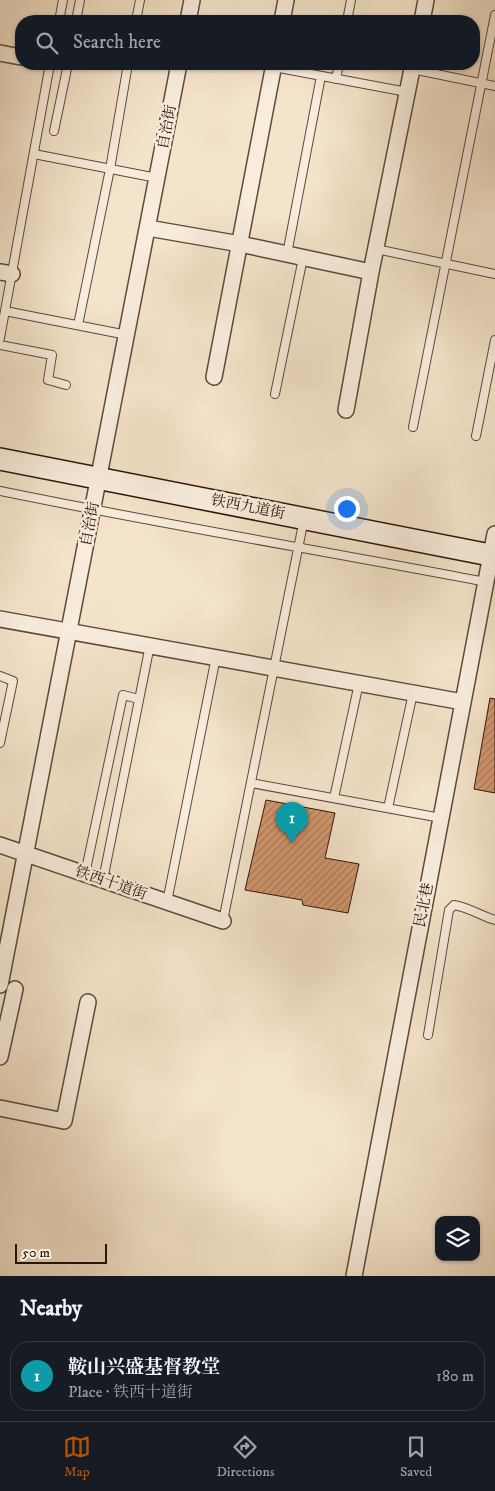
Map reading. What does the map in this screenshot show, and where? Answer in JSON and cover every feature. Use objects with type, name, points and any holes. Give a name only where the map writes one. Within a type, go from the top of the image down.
[{"type":"main road","name":"铁西九道街","points":[[0,459],[493,556]]},
{"type":"street","points":[[189,15],[192,0]]},
{"type":"street","points":[[283,15],[286,0]]},
{"type":"street","points":[[423,15],[426,0]]},
{"type":"street","points":[[0,52],[15,56]]},
{"type":"street","name":"自治街","points":[[0,985],[179,70]]},
{"type":"street","points":[[214,377],[273,70]]},
{"type":"street","points":[[346,410],[411,70]]},
{"type":"street","points":[[148,228],[240,244],[371,272]]},
{"type":"street","name":"民北巷","points":[[354,1276],[486,582],[493,556],[495,534]]},
{"type":"street","points":[[0,621],[69,630],[463,702]]},
{"type":"street","name":"铁西十道街","points":[[0,845],[223,921]]},
{"type":"street","points":[[0,1057],[15,989]]},
{"type":"street","points":[[0,1108],[64,1121],[88,1002]]},
{"type":"lane","points":[[60,15],[63,0]]},
{"type":"lane","points":[[77,15],[80,0]]},
{"type":"lane","points":[[137,15],[140,0]]},
{"type":"lane","points":[[348,15],[351,0]]},
{"type":"lane","points":[[413,427],[495,15]]},
{"type":"lane","points":[[0,338],[5,311],[6,273],[34,154],[49,70]]},
{"type":"lane","points":[[54,131],[67,70]]},
{"type":"lane","points":[[78,326],[110,169],[127,70]]},
{"type":"lane","points":[[295,70],[407,92]]},
{"type":"lane","points":[[336,79],[337,70]]},
{"type":"lane","points":[[428,70],[495,86]]},
{"type":"lane","points":[[287,254],[321,76]]},
{"type":"lane","points":[[34,154],[157,178]]},
{"type":"lane","points":[[376,249],[495,274]]},
{"type":"lane","points":[[275,394],[303,258]]},
{"type":"lane","points":[[5,311],[127,335]]},
{"type":"lane","points":[[476,436],[495,340]]},
{"type":"lane","points":[[0,344],[52,355],[48,380],[66,385]]},
{"type":"lane","points":[[0,491],[92,510],[298,546],[486,582]]},
{"type":"lane","points":[[223,921],[304,518]]},
{"type":"lane","points":[[103,880],[150,645]]},
{"type":"lane","points":[[167,902],[216,657]]},
{"type":"lane","points":[[0,676],[13,680],[0,743]]},
{"type":"lane","points":[[334,798],[359,683]]},
{"type":"lane","points":[[388,808],[414,693]]},
{"type":"lane","points":[[85,874],[123,695],[139,699]]},
{"type":"lane","points":[[251,783],[441,818]]},
{"type":"lane","points":[[428,1035],[449,910],[454,906],[462,906],[484,917],[495,920]]},
{"type":"building","points":[[490,698],[495,699],[495,793],[474,789]]},
{"type":"building","points":[[266,800],[335,813],[325,858],[359,864],[348,913],[303,905],[302,900],[245,890]]},
{"type":"place","name":"鞍山兴盛基督教堂","points":[[292,843]]}]
